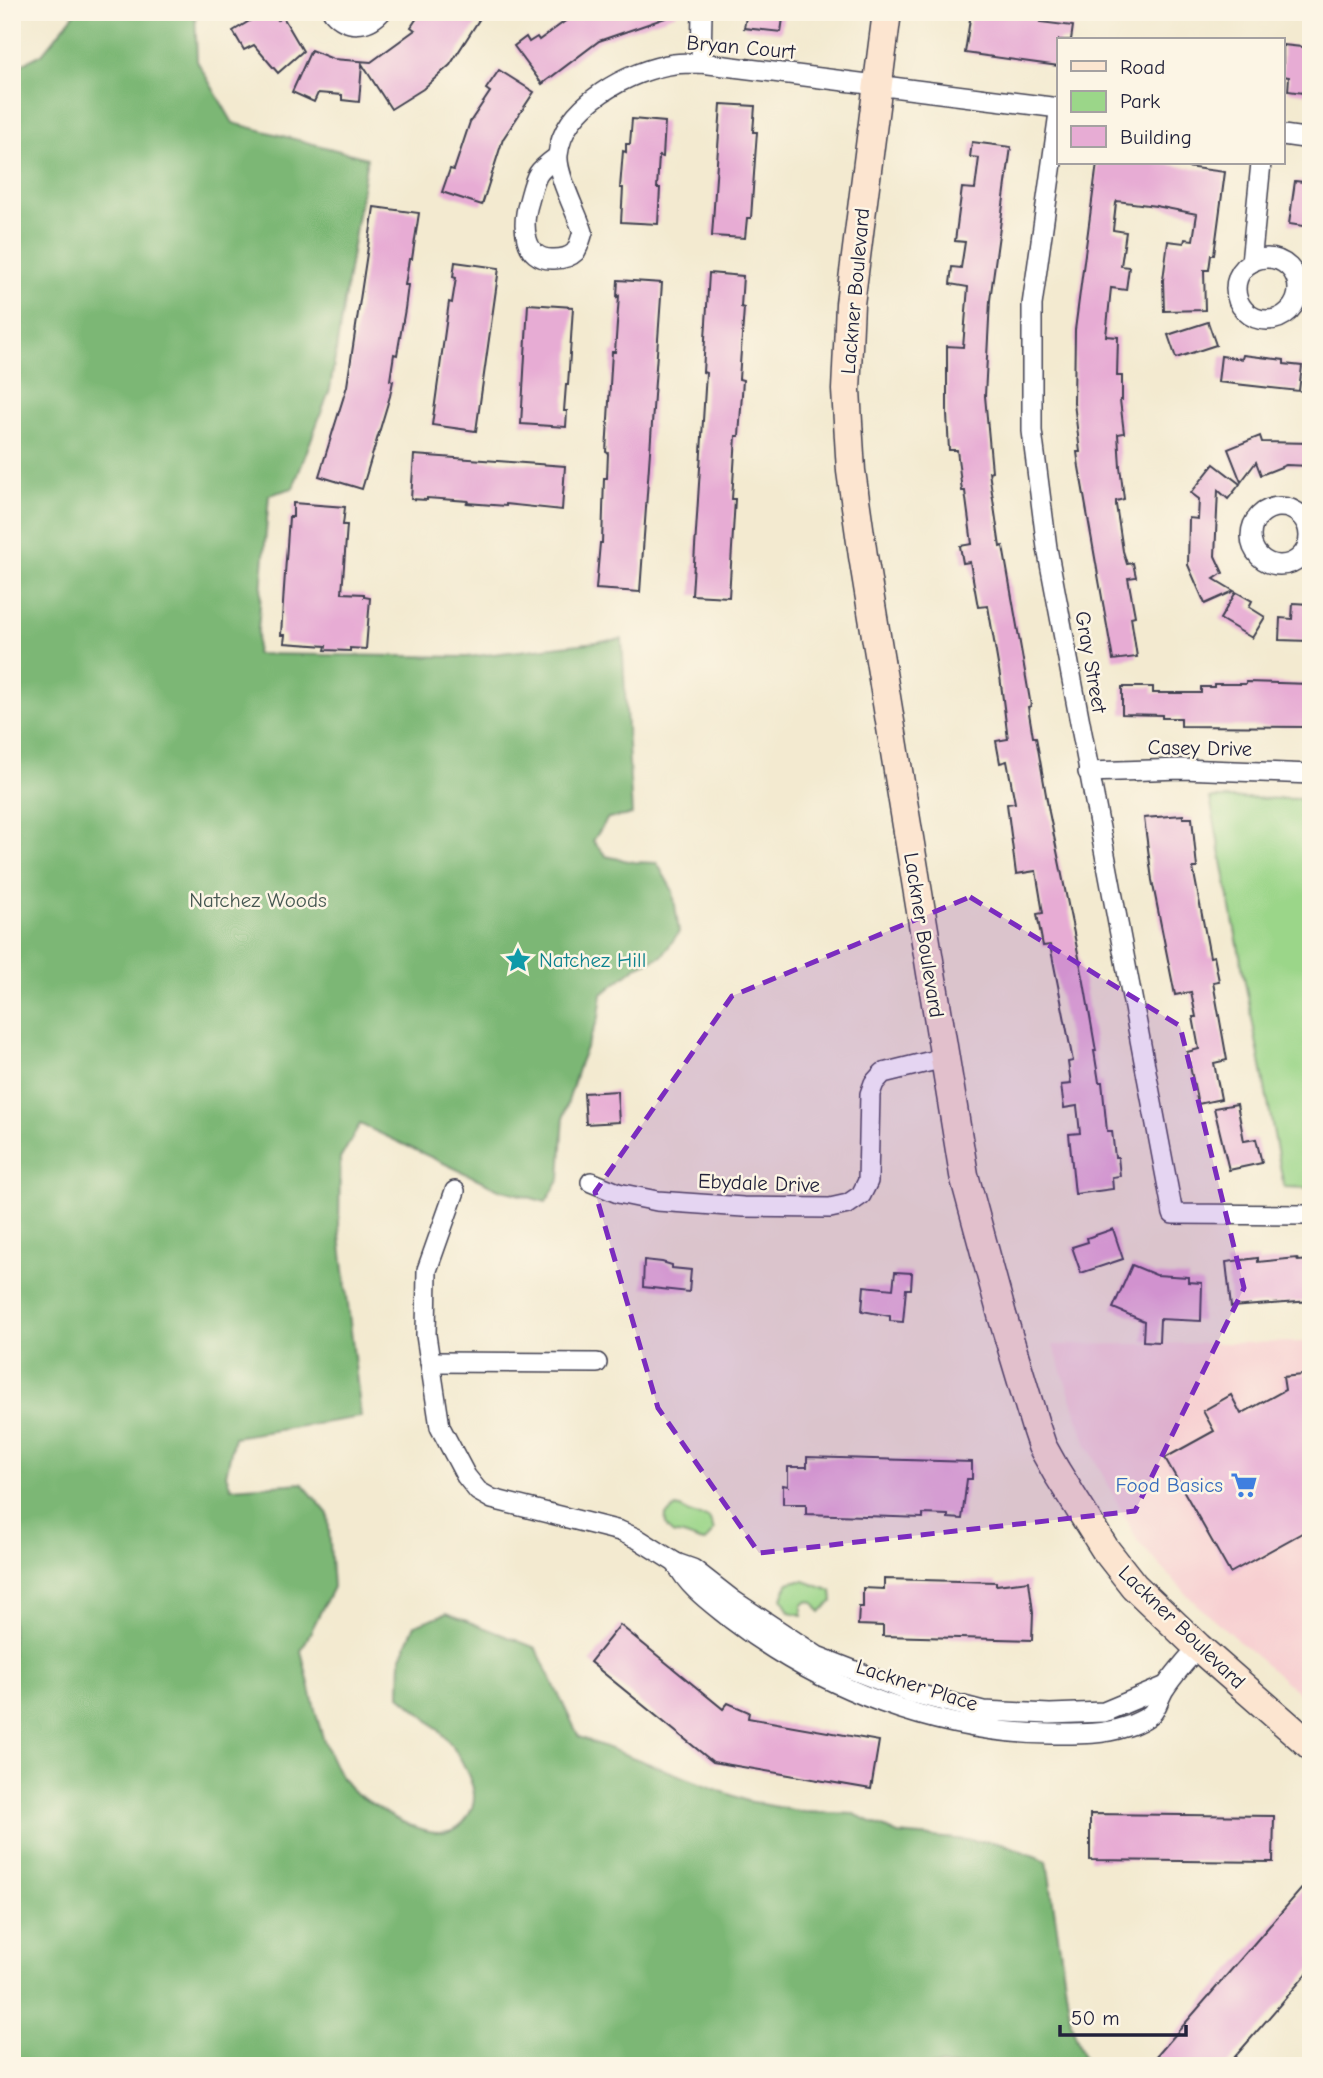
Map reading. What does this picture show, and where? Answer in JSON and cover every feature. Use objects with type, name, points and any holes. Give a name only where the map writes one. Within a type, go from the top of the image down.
[{"type":"main road","name":"Lackner Boulevard","points":[[887,12],[849,304],[846,390],[851,471],[964,1175],[1002,1315],[1042,1446],[1105,1549],[1134,1586],[1198,1647],[1311,1746]]},
{"type":"street","points":[[333,12],[348,23],[362,24],[372,21],[381,12]]},
{"type":"street","points":[[701,63],[702,12]]},
{"type":"street","name":"Bryan Court","points":[[557,157],[537,172],[525,211],[524,230],[532,252],[554,260],[575,252],[583,232],[570,205],[557,157],[563,137],[587,103],[604,90],[644,72],[673,64],[701,63],[1057,110]]},
{"type":"street","name":"Gray Street","points":[[1057,124],[1032,305],[1032,431],[1046,548],[1173,1214],[1311,1216]]},
{"type":"street","points":[[1284,135],[1311,139]]},
{"type":"street","points":[[1251,262],[1261,164]]},
{"type":"street","name":"Casey Drive","points":[[1088,772],[1182,769],[1311,774]]},
{"type":"street","name":"Ebydale Drive","points":[[591,1182],[618,1193],[657,1201],[780,1208],[830,1208],[848,1204],[861,1195],[868,1181],[870,1094],[874,1083],[883,1073],[944,1058]]},
{"type":"street","name":"Lackner Place","points":[[455,1191],[427,1270],[426,1335],[440,1427],[466,1476],[478,1491],[492,1499],[620,1531],[676,1563],[693,1569],[734,1601],[817,1656],[909,1692],[983,1711],[1050,1714],[1104,1712],[1166,1686],[1198,1647]]},
{"type":"street","points":[[430,1362],[597,1363]]},
{"type":"highlighted area","points":[[970,897],[1180,1026],[1244,1288],[1135,1511],[759,1553],[658,1408],[595,1192],[732,996]]},
{"type":"shaded area","points":[[1311,1342],[1311,1704],[1195,1603],[1138,1542],[1087,1445],[1053,1345]]},
{"type":"green space","name":"Natchez Woods","points":[[76,12],[195,12],[197,61],[233,123],[367,158],[330,389],[293,488],[269,495],[256,654],[467,657],[622,639],[632,815],[608,818],[593,841],[606,856],[633,862],[657,863],[673,891],[679,932],[662,956],[636,967],[602,994],[599,1017],[580,1062],[564,1115],[560,1179],[546,1202],[499,1189],[360,1124],[340,1159],[339,1227],[361,1417],[234,1437],[226,1475],[231,1488],[302,1483],[328,1514],[333,1587],[301,1651],[318,1722],[330,1756],[351,1790],[383,1811],[428,1831],[440,1832],[460,1825],[472,1808],[473,1789],[460,1757],[452,1746],[400,1696],[401,1657],[415,1625],[447,1613],[536,1648],[579,1737],[747,1801],[803,1812],[854,1814],[898,1834],[1002,1843],[1047,1861],[1071,2023],[1087,2066],[12,2066],[12,69],[42,54]]},
{"type":"green space","points":[[1210,798],[1311,799],[1311,1188],[1284,1187]]},
{"type":"green space","points":[[676,1507],[709,1518],[714,1530],[705,1542],[674,1534],[669,1530],[666,1515]]},
{"type":"green space","points":[[804,1581],[832,1591],[833,1601],[820,1612],[810,1601],[802,1606],[802,1615],[789,1612],[782,1598],[788,1583]]},
{"type":"building","points":[[264,12],[270,19],[275,16],[278,20],[283,17],[303,51],[278,73],[254,45],[244,50],[233,31]]},
{"type":"building","points":[[421,12],[484,12],[450,65],[423,89],[391,109],[362,64],[359,102],[342,100],[342,95],[318,93],[314,102],[292,92],[311,50],[333,59],[371,62],[415,30],[411,27]]},
{"type":"building","points":[[578,12],[677,14],[599,41],[542,84],[514,46],[526,37],[529,42],[537,37],[539,40]]},
{"type":"building","points":[[747,12],[784,12],[781,32],[744,28]]},
{"type":"building","points":[[971,12],[1017,17],[1017,14],[1041,18],[1040,22],[1073,26],[1071,38],[1057,38],[1057,66],[965,53]]},
{"type":"building","points":[[1284,45],[1311,48],[1311,94],[1288,91],[1289,77],[1284,76]]},
{"type":"building","points":[[499,70],[534,92],[503,139],[482,205],[442,192],[450,169],[454,170],[470,122],[490,92],[486,89]]},
{"type":"building","points":[[721,104],[755,106],[753,132],[757,132],[751,218],[747,218],[745,238],[712,236]]},
{"type":"building","points":[[632,119],[665,122],[663,157],[659,156],[658,224],[621,222],[623,151],[626,152],[626,144],[630,144]]},
{"type":"building","points":[[972,142],[1011,147],[990,300],[985,396],[992,471],[989,472],[1000,547],[1003,546],[1031,706],[1028,707],[1033,737],[1036,737],[1084,982],[1099,1082],[1102,1082],[1107,1131],[1112,1131],[1120,1176],[1112,1177],[1113,1189],[1075,1194],[1069,1134],[1080,1133],[1077,1106],[1064,1108],[1061,1085],[1071,1084],[1068,1062],[1073,1061],[1050,945],[1043,946],[1037,914],[1043,913],[1036,871],[1016,874],[1007,804],[1015,803],[1007,761],[1000,763],[996,741],[1008,739],[1000,676],[988,606],[978,607],[970,562],[963,563],[960,546],[972,544],[957,450],[949,450],[947,346],[963,347],[968,287],[950,284],[952,267],[961,268],[965,242],[955,241],[962,188],[975,189],[979,158],[970,157]]},
{"type":"building","points":[[1097,164],[1164,164],[1225,172],[1214,255],[1211,255],[1209,270],[1204,270],[1205,310],[1164,311],[1163,280],[1168,241],[1184,243],[1185,239],[1193,240],[1197,214],[1156,206],[1116,203],[1113,230],[1126,232],[1121,266],[1129,267],[1126,290],[1111,288],[1106,336],[1118,337],[1117,376],[1122,376],[1120,400],[1124,433],[1118,434],[1124,499],[1116,501],[1116,505],[1123,551],[1127,564],[1133,563],[1136,577],[1128,578],[1135,616],[1131,617],[1137,657],[1113,660],[1077,452],[1080,452],[1074,403],[1075,330]]},
{"type":"building","points":[[1295,181],[1311,183],[1311,227],[1289,224]]},
{"type":"building","points":[[374,207],[419,213],[412,259],[409,259],[405,309],[397,355],[394,354],[390,396],[362,489],[319,476],[347,386]]},
{"type":"building","points":[[455,262],[499,268],[476,431],[432,425],[449,302],[452,303],[456,278],[453,277]]},
{"type":"building","points":[[709,273],[743,276],[741,307],[744,308],[739,379],[743,380],[739,436],[736,436],[729,597],[692,595],[706,373],[703,372]]},
{"type":"building","points":[[618,280],[662,283],[640,592],[596,589],[602,543],[604,478],[607,478],[606,452],[612,352],[615,352],[619,296],[617,297]]},
{"type":"building","points":[[528,304],[573,307],[564,411],[567,411],[566,427],[521,424]]},
{"type":"building","points":[[1208,322],[1216,345],[1176,358],[1168,335]]},
{"type":"building","points":[[1243,355],[1284,360],[1284,364],[1302,366],[1299,391],[1218,382],[1221,356],[1242,359]]},
{"type":"building","points":[[1260,436],[1262,442],[1311,443],[1311,466],[1286,465],[1261,475],[1256,462],[1241,482],[1228,449]]},
{"type":"building","points":[[414,455],[565,466],[562,510],[427,498],[411,499]]},
{"type":"building","points":[[1214,464],[1240,484],[1228,499],[1218,490],[1215,556],[1223,573],[1214,579],[1234,591],[1205,604],[1188,565],[1189,518],[1198,519],[1199,499],[1191,493]]},
{"type":"building","points":[[293,503],[345,507],[343,525],[347,525],[342,593],[364,594],[364,597],[370,598],[366,649],[325,650],[326,646],[284,643],[285,635],[281,635],[284,588],[289,517],[293,517]]},
{"type":"building","points":[[1236,592],[1252,601],[1249,607],[1265,617],[1252,638],[1220,619]]},
{"type":"building","points":[[1293,603],[1309,604],[1309,641],[1279,640],[1280,618],[1292,619]]},
{"type":"building","points":[[1246,682],[1310,684],[1310,727],[1181,726],[1181,718],[1122,714],[1122,687],[1153,687],[1153,693],[1201,693],[1201,687]]},
{"type":"building","points":[[1183,815],[1183,818],[1192,818],[1197,868],[1193,868],[1210,957],[1214,956],[1219,981],[1213,982],[1227,1060],[1214,1063],[1221,1099],[1198,1104],[1187,1052],[1199,1049],[1193,1017],[1196,1017],[1191,992],[1175,995],[1152,880],[1144,818]]},
{"type":"building","points":[[617,1091],[619,1122],[586,1124],[584,1093]]},
{"type":"building","points":[[1237,1104],[1244,1141],[1256,1139],[1262,1163],[1229,1170],[1214,1108]]},
{"type":"building","points":[[1113,1229],[1123,1259],[1081,1273],[1072,1247],[1088,1242],[1087,1238]]},
{"type":"building","points":[[1258,1258],[1258,1262],[1297,1258],[1298,1261],[1311,1260],[1311,1301],[1231,1307],[1226,1262]]},
{"type":"building","points":[[644,1260],[691,1270],[689,1292],[643,1287]]},
{"type":"building","points":[[1132,1265],[1156,1275],[1188,1277],[1188,1282],[1202,1283],[1201,1321],[1160,1319],[1159,1342],[1143,1341],[1144,1321],[1113,1308]]},
{"type":"building","points":[[895,1272],[912,1273],[911,1289],[906,1289],[903,1322],[890,1321],[890,1316],[862,1311],[864,1286],[893,1289]]},
{"type":"building","points":[[1311,1374],[1311,1528],[1230,1573],[1165,1458],[1214,1431],[1203,1411],[1231,1395],[1241,1414],[1285,1390],[1283,1377]]},
{"type":"building","points":[[807,1457],[972,1462],[972,1479],[967,1479],[962,1519],[948,1518],[948,1515],[923,1514],[923,1518],[806,1514],[806,1504],[783,1504],[783,1485],[788,1486],[788,1467],[807,1467]]},
{"type":"building","points":[[884,1579],[996,1582],[996,1585],[1029,1581],[1033,1612],[1032,1640],[883,1636],[883,1626],[858,1625],[859,1607],[863,1607],[863,1588],[884,1589]]},
{"type":"building","points":[[620,1625],[723,1709],[728,1703],[749,1712],[748,1718],[879,1741],[871,1789],[713,1762],[590,1662]]},
{"type":"building","points":[[1090,1814],[1274,1816],[1273,1862],[1090,1860]]},
{"type":"building","points":[[1303,1887],[1311,1893],[1311,1969],[1227,2066],[1166,2066],[1156,2057]]},
{"type":"place","name":"Natchez Hill","points":[[518,960]]},
{"type":"place","name":"Food Basics","points":[[1244,1485]]}]
